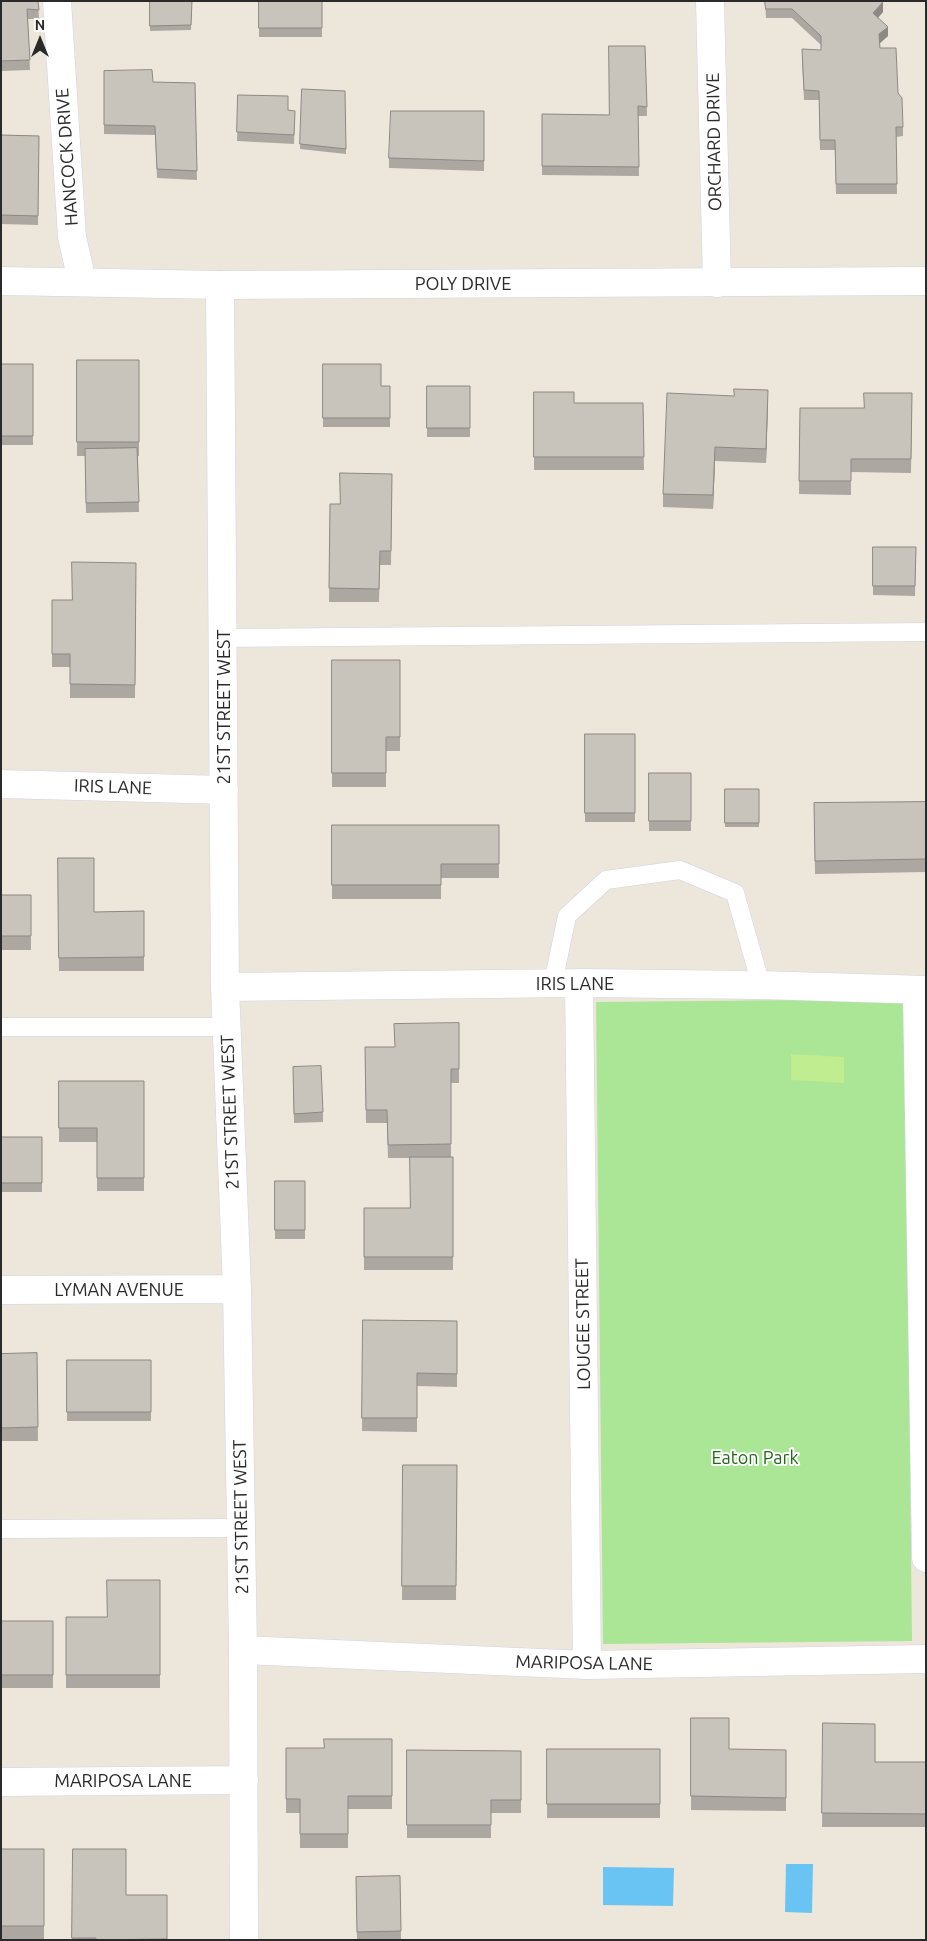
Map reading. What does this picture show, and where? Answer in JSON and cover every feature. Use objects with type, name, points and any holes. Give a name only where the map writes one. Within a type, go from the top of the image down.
[{"type":"street","name":"HANCOCK DRIVE","points":[[57,1],[72,237],[82,281]]},
{"type":"street","name":"ORCHARD DRIVE","points":[[710,1],[717,283]]},
{"type":"street","name":"POLY DRIVE","points":[[1,281],[220,285],[926,282]]},
{"type":"street","name":"21ST STREET WEST","points":[[220,285],[225,987],[237,1289],[244,1650],[244,1940]]},
{"type":"street","name":"IRIS LANE","points":[[1,784],[224,790]]},
{"type":"street","name":"IRIS LANE","points":[[225,987],[566,983],[760,985],[922,990]]},
{"type":"street","name":"LOUGEE STREET","points":[[566,983],[587,1666]]},
{"type":"street","points":[[922,990],[926,1558]]},
{"type":"street","name":"LYMAN AVENUE","points":[[1,1290],[237,1289]]},
{"type":"street","name":"MARIPOSA LANE","points":[[244,1650],[587,1666],[926,1659]]},
{"type":"street","name":"MARIPOSA LANE","points":[[1,1782],[244,1780]]},
{"type":"lane","points":[[223,638],[926,632]]},
{"type":"lane","points":[[566,983],[567,916],[606,880],[680,870],[735,893],[760,985]]},
{"type":"lane","points":[[1,1028],[226,1027]]},
{"type":"lane","points":[[1,1529],[241,1528]]},
{"type":"green space","name":"Eaton Park","points":[[905,999],[912,1641],[603,1644],[596,1002]]},
{"type":"green space","points":[[791,1054],[844,1057],[844,1083],[791,1080]]},
{"type":"water","points":[[786,1864],[813,1864],[812,1913],[785,1912]]},
{"type":"water","points":[[603,1867],[674,1868],[673,1906],[603,1905]]},
{"type":"building","points":[[1,1],[38,1],[39,10],[27,9],[30,60],[1,61]]},
{"type":"building","points":[[150,1],[192,1],[191,25],[150,26]]},
{"type":"building","points":[[259,1],[322,1],[322,28],[259,28]]},
{"type":"building","points":[[765,1],[883,2],[873,13],[888,27],[879,34],[880,48],[896,48],[898,93],[902,98],[903,127],[896,127],[897,184],[836,184],[835,140],[820,140],[819,91],[804,90],[802,49],[821,50],[821,36],[792,9],[766,9]]},
{"type":"building","points":[[609,46],[645,46],[647,107],[638,106],[639,167],[542,166],[542,114],[609,115]]},
{"type":"building","points":[[152,70],[153,82],[195,83],[197,171],[157,169],[155,126],[104,125],[104,71]]},
{"type":"building","points":[[302,89],[345,91],[346,149],[300,144]]},
{"type":"building","points":[[238,95],[288,96],[288,110],[295,111],[294,135],[237,132]]},
{"type":"building","points":[[391,111],[484,111],[484,161],[389,158]]},
{"type":"building","points":[[1,135],[39,136],[38,216],[1,215]]},
{"type":"building","points":[[77,360],[139,360],[139,442],[77,442]]},
{"type":"building","points":[[1,364],[33,364],[33,436],[1,436]]},
{"type":"building","points":[[323,364],[381,364],[381,386],[390,386],[390,418],[323,418]]},
{"type":"building","points":[[427,386],[470,386],[470,428],[427,428]]},
{"type":"building","points":[[734,389],[768,390],[766,449],[715,447],[713,495],[663,494],[667,393],[734,396]]},
{"type":"building","points":[[534,392],[574,392],[574,403],[643,403],[644,457],[534,457]]},
{"type":"building","points":[[864,393],[912,393],[911,459],[851,459],[851,481],[799,481],[800,408],[864,408]]},
{"type":"building","points":[[137,448],[139,502],[86,503],[85,449]]},
{"type":"building","points":[[340,473],[392,474],[391,551],[380,551],[379,589],[329,588],[330,504],[340,504]]},
{"type":"building","points":[[873,547],[916,547],[915,586],[873,586]]},
{"type":"building","points":[[72,562],[136,563],[135,685],[70,684],[70,654],[52,654],[52,600],[72,600]]},
{"type":"building","points":[[332,660],[400,660],[400,737],[386,737],[386,773],[332,773]]},
{"type":"building","points":[[585,734],[635,734],[635,813],[585,813]]},
{"type":"building","points":[[649,773],[691,773],[691,821],[649,821]]},
{"type":"building","points":[[725,789],[759,789],[759,823],[725,823]]},
{"type":"building","points":[[926,802],[926,859],[815,861],[814,803]]},
{"type":"building","points":[[332,825],[499,825],[499,864],[441,864],[441,885],[332,885]]},
{"type":"building","points":[[58,858],[94,858],[94,912],[144,911],[144,957],[59,958]]},
{"type":"building","points":[[1,895],[31,895],[31,936],[1,936]]},
{"type":"building","points":[[459,1023],[459,1069],[451,1069],[451,1144],[388,1145],[387,1110],[366,1110],[365,1047],[395,1047],[394,1024]]},
{"type":"building","points":[[321,1066],[323,1112],[294,1114],[293,1067]]},
{"type":"building","points":[[59,1081],[144,1081],[144,1178],[97,1178],[97,1128],[59,1128]]},
{"type":"building","points":[[1,1137],[42,1137],[42,1183],[1,1183]]},
{"type":"building","points":[[410,1157],[453,1157],[453,1257],[364,1257],[364,1208],[410,1208]]},
{"type":"building","points":[[275,1181],[305,1181],[305,1230],[275,1230]]},
{"type":"building","points":[[363,1320],[457,1321],[457,1374],[417,1373],[417,1418],[362,1418]]},
{"type":"building","points":[[37,1353],[38,1427],[1,1428],[1,1354]]},
{"type":"building","points":[[67,1360],[151,1360],[151,1412],[67,1412]]},
{"type":"building","points":[[403,1465],[457,1465],[456,1586],[402,1586]]},
{"type":"building","points":[[107,1580],[160,1580],[160,1675],[66,1675],[66,1617],[107,1617]]},
{"type":"building","points":[[1,1621],[53,1621],[53,1675],[1,1675]]},
{"type":"building","points":[[691,1718],[729,1718],[729,1749],[786,1750],[786,1798],[691,1796]]},
{"type":"building","points":[[823,1723],[875,1724],[875,1762],[926,1762],[926,1814],[822,1813]]},
{"type":"building","points":[[324,1739],[392,1739],[392,1796],[348,1796],[348,1834],[300,1834],[300,1799],[286,1799],[286,1748],[324,1748]]},
{"type":"building","points":[[547,1749],[660,1749],[660,1804],[547,1804]]},
{"type":"building","points":[[407,1750],[521,1751],[521,1800],[491,1800],[491,1825],[407,1825]]},
{"type":"building","points":[[1,1849],[44,1849],[44,1926],[1,1926]]},
{"type":"building","points":[[73,1849],[126,1849],[126,1895],[167,1895],[167,1939],[96,1940],[96,1938],[72,1938]]},
{"type":"building","points":[[400,1876],[401,1931],[357,1932],[356,1877]]}]
